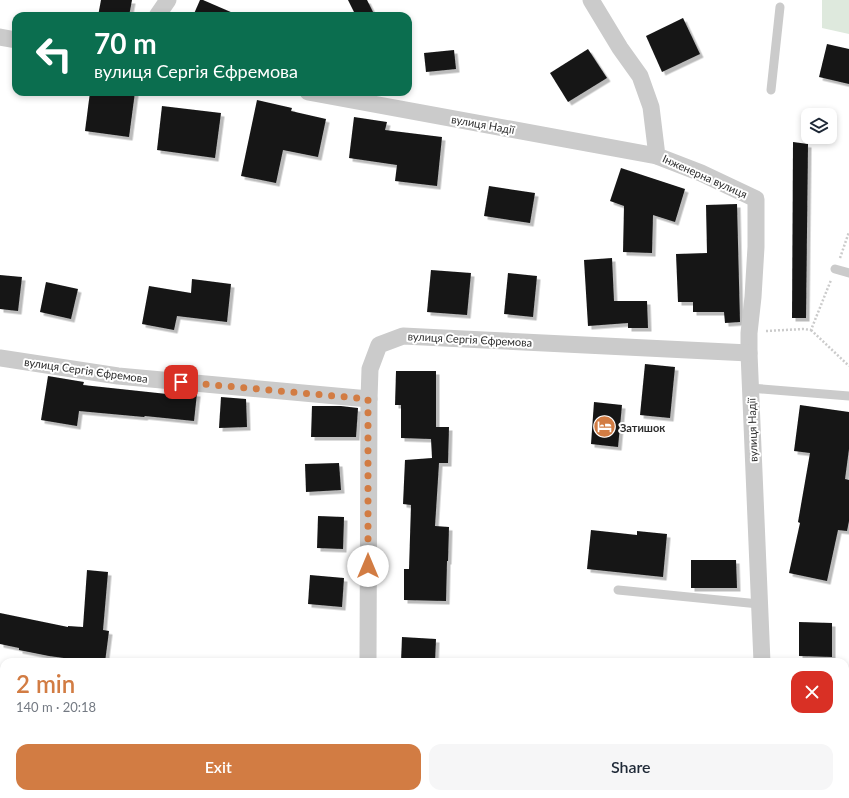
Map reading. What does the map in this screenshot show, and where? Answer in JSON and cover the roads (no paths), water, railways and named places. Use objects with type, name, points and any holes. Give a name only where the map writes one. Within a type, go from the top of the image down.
[{"type":"street","points":[[160,12],[168,0]]},
{"type":"street","name":"Інженерна вулиця","points":[[591,0],[620,48],[640,76],[651,107],[657,156],[701,173],[756,199]]},
{"type":"street","points":[[0,37],[12,39]]},
{"type":"street","name":"вулиця Надії","points":[[330,96],[657,156]]},
{"type":"street","name":"вулиця Надії","points":[[756,199],[756,246],[749,333],[749,353],[762,658]]},
{"type":"street","name":"вулиця Сергія Єфремова","points":[[0,358],[118,376],[368,399],[370,369],[379,345],[403,336],[749,353]]},
{"type":"street","points":[[368,399],[368,658]]},
{"type":"lane","points":[[771,90],[780,7]]},
{"type":"lane","points":[[836,269],[849,273]]},
{"type":"lane","points":[[750,388],[849,396]]},
{"type":"lane","points":[[618,590],[759,604]]},
{"type":"place","name":"Затишок","points":[[604,427]]}]
